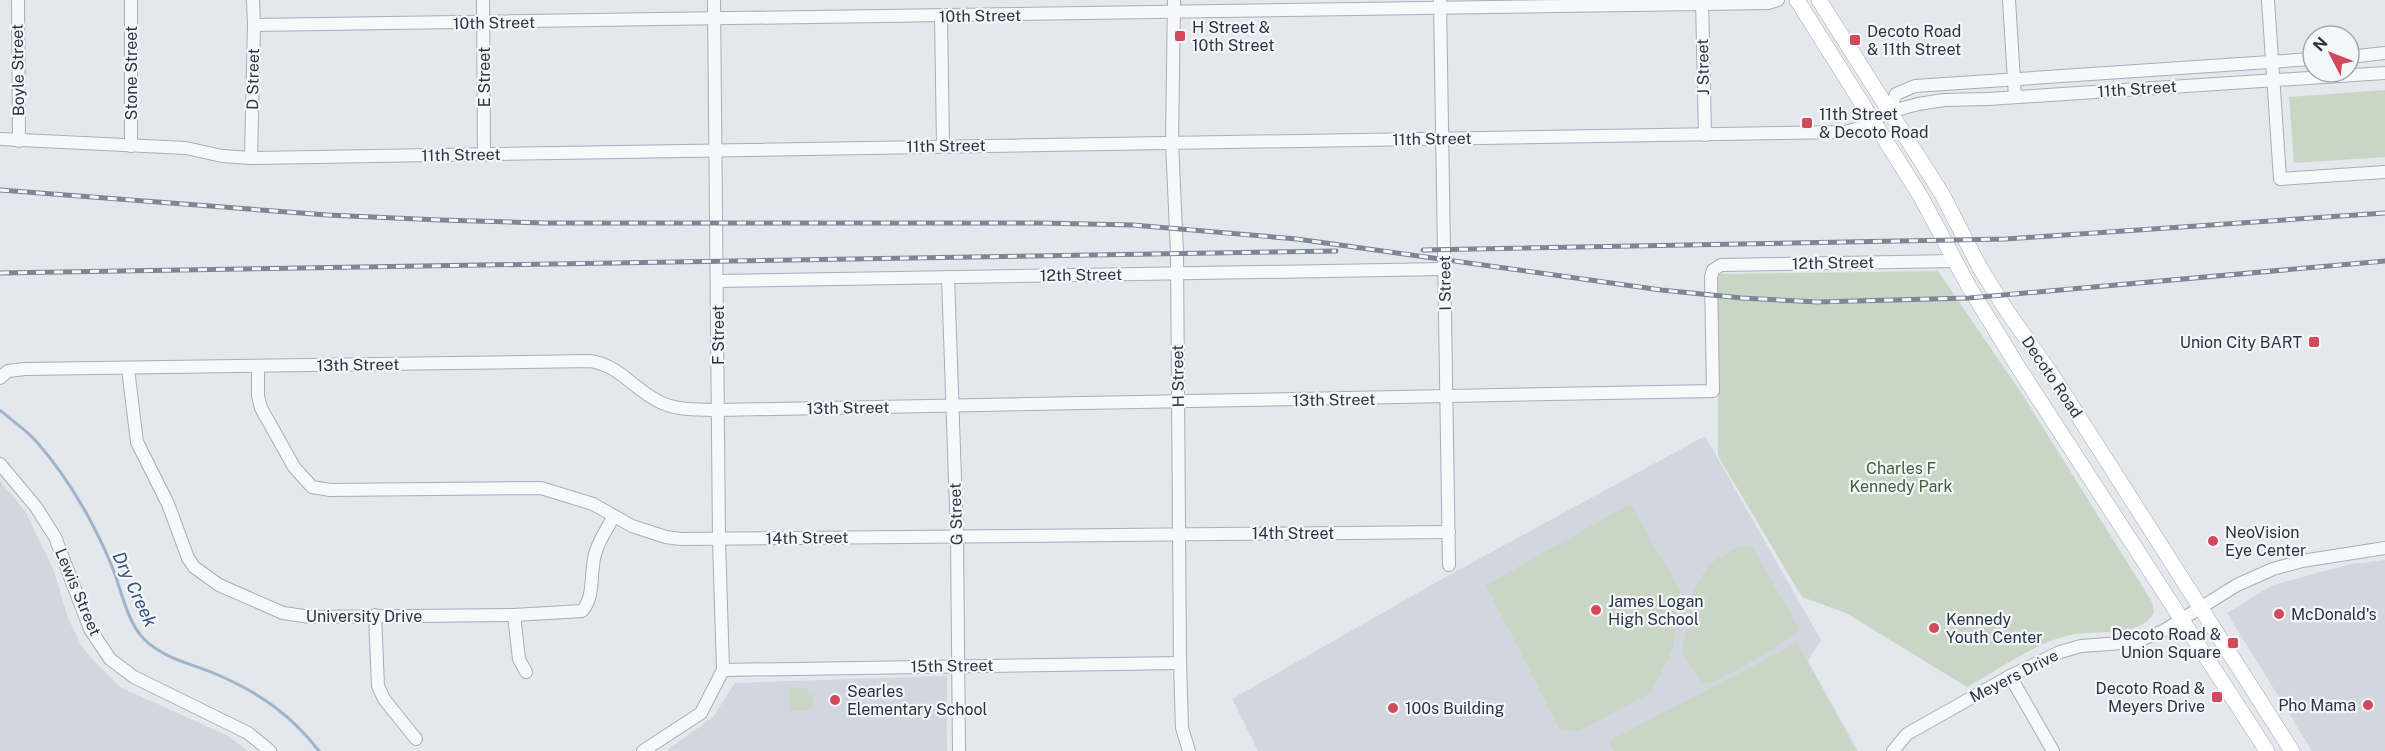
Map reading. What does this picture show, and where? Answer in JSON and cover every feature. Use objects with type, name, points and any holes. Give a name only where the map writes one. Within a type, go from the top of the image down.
[{"type":"main road","name":"Decoto Road","points":[[1797,0],[1921,197],[1955,261],[2020,370],[2266,751]]},
{"type":"main road","name":"Decoto Road","points":[[1819,0],[1942,194],[1980,268],[2002,303],[2062,390],[2292,751]]},
{"type":"street","name":"Boyle Street","points":[[18,0],[19,141]]},
{"type":"street","name":"Stone Street","points":[[131,0],[131,146]]},
{"type":"street","name":"D Street","points":[[251,158],[253,0]]},
{"type":"street","name":"E Street","points":[[483,0],[485,23],[484,155]]},
{"type":"street","name":"F Street","points":[[714,0],[719,540],[723,670]]},
{"type":"street","name":"10th Street","points":[[254,25],[941,17],[1174,6],[1768,3],[1778,0]]},
{"type":"street","points":[[2009,0],[2015,98]]},
{"type":"street","points":[[2268,0],[2280,179],[2385,172]]},
{"type":"street","name":"J Street","points":[[1702,2],[1705,135]]},
{"type":"street","name":"I Street","points":[[1440,4],[1449,565]]},
{"type":"street","name":"H Street","points":[[1174,6],[1172,143],[1177,274],[1180,663],[1182,728],[1189,751]]},
{"type":"street","points":[[941,17],[943,146]]},
{"type":"street","points":[[2361,56],[2385,53]]},
{"type":"street","name":"11th Street","points":[[1889,111],[1896,94],[1915,86],[2301,60]]},
{"type":"street","name":"11th Street","points":[[0,139],[186,148],[222,156],[251,158],[1845,132],[1874,121],[1889,111],[1944,100],[2015,98],[2385,73]]},
{"type":"street","name":"12th Street","points":[[1713,391],[1711,278],[1713,270],[1721,265],[1955,261]]},
{"type":"street","name":"12th Street","points":[[718,281],[1444,269]]},
{"type":"street","name":"G Street","points":[[948,277],[957,536],[959,751]]},
{"type":"street","name":"13th Street","points":[[0,378],[8,371],[25,369],[590,361],[611,367],[656,400],[667,405],[682,409],[718,410],[1448,398],[1713,391]]},
{"type":"street","name":"14th Street","points":[[258,367],[258,396],[261,408],[294,467],[312,487],[330,490],[541,488],[593,504],[632,526],[666,537],[719,540],[1449,532]]},
{"type":"street","name":"University Drive","points":[[128,369],[137,442],[168,504],[188,558],[194,567],[219,585],[283,613],[311,617],[514,615],[582,611],[590,599],[591,569],[596,550],[614,516]]},
{"type":"street","name":"Lewis Street","points":[[0,464],[36,507],[55,537],[90,629],[110,659],[134,677],[248,733],[270,751]]},
{"type":"street","name":"Meyers Drive","points":[[1893,751],[1907,734],[2010,676],[2060,652],[2081,646],[2135,642],[2163,632],[2237,585],[2273,569],[2302,561],[2385,548]]},
{"type":"street","points":[[375,615],[378,686],[384,699],[416,739]]},
{"type":"street","points":[[514,615],[519,659],[526,672]]},
{"type":"street","name":"15th Street","points":[[723,670],[1180,663]]},
{"type":"street","points":[[642,751],[701,713],[723,670]]},
{"type":"street","points":[[2010,676],[2053,751]]},
{"type":"shaded area","name":"James Logan High School","points":[[1705,436],[1821,640],[1808,661],[1858,751],[1258,751],[1232,699],[1442,579]]},
{"type":"shaded area","points":[[0,481],[25,511],[54,571],[68,618],[81,645],[94,661],[120,687],[228,736],[248,751],[0,751]]},
{"type":"shaded area","points":[[2385,560],[2385,751],[2312,751],[2227,613],[2273,585],[2351,564]]},
{"type":"shaded area","name":"Searles Elementary School","points":[[947,676],[947,751],[666,751],[713,717],[735,683]]},
{"type":"green space","points":[[2385,90],[2385,157],[2294,163],[2289,97]]},
{"type":"green space","name":"Charles F Kennedy Park","points":[[1938,271],[2022,394],[2152,602],[2154,613],[2148,621],[2129,629],[2076,634],[2048,642],[1967,687],[1846,613],[1802,597],[1718,456],[1718,274]]},
{"type":"green space","points":[[1630,504],[1680,590],[1673,648],[1651,693],[1578,731],[1559,728],[1486,585]]},
{"type":"green space","points":[[1739,546],[1752,547],[1800,630],[1759,658],[1710,684],[1702,682],[1682,653],[1692,593],[1709,564]]},
{"type":"green space","points":[[1797,643],[1856,751],[1613,751],[1609,741]]},
{"type":"green space","points":[[789,688],[808,688],[808,695],[813,695],[813,707],[805,711],[790,711]]},
{"type":"waterway","name":"Dry Creek","points":[[0,410],[35,440],[58,468],[78,499],[111,564],[133,623],[144,639],[160,652],[218,675],[261,697],[297,726],[319,751]]},
{"type":"railway","points":[[0,190],[327,215],[440,220],[544,223],[1133,225],[1297,239],[1661,290],[1817,302],[1969,298],[2385,261]]},
{"type":"railway","points":[[1423,250],[2006,239],[2385,213]]},
{"type":"railway","points":[[0,273],[1336,251]]},
{"type":"place","name":"H Street & 10th Street","points":[[1180,36]]},
{"type":"place","name":"Decoto Road & 11th Street","points":[[1855,40]]},
{"type":"place","name":"11th Street & Decoto Road","points":[[1807,123]]},
{"type":"place","name":"Union City BART","points":[[2314,342]]},
{"type":"place","name":"NeoVision Eye Center","points":[[2213,541]]},
{"type":"place","name":"James Logan High School","points":[[1596,610]]},
{"type":"place","name":"McDonald's","points":[[2279,614]]},
{"type":"place","name":"Kennedy Youth Center","points":[[1934,628]]},
{"type":"place","name":"Decoto Road & Union Square","points":[[2233,643]]},
{"type":"place","name":"Decoto Road & Meyers Drive","points":[[2217,697]]},
{"type":"place","name":"Searles Elementary School","points":[[835,700]]},
{"type":"place","name":"Pho Mama","points":[[2368,705]]},
{"type":"place","name":"100s Building","points":[[1393,708]]}]
